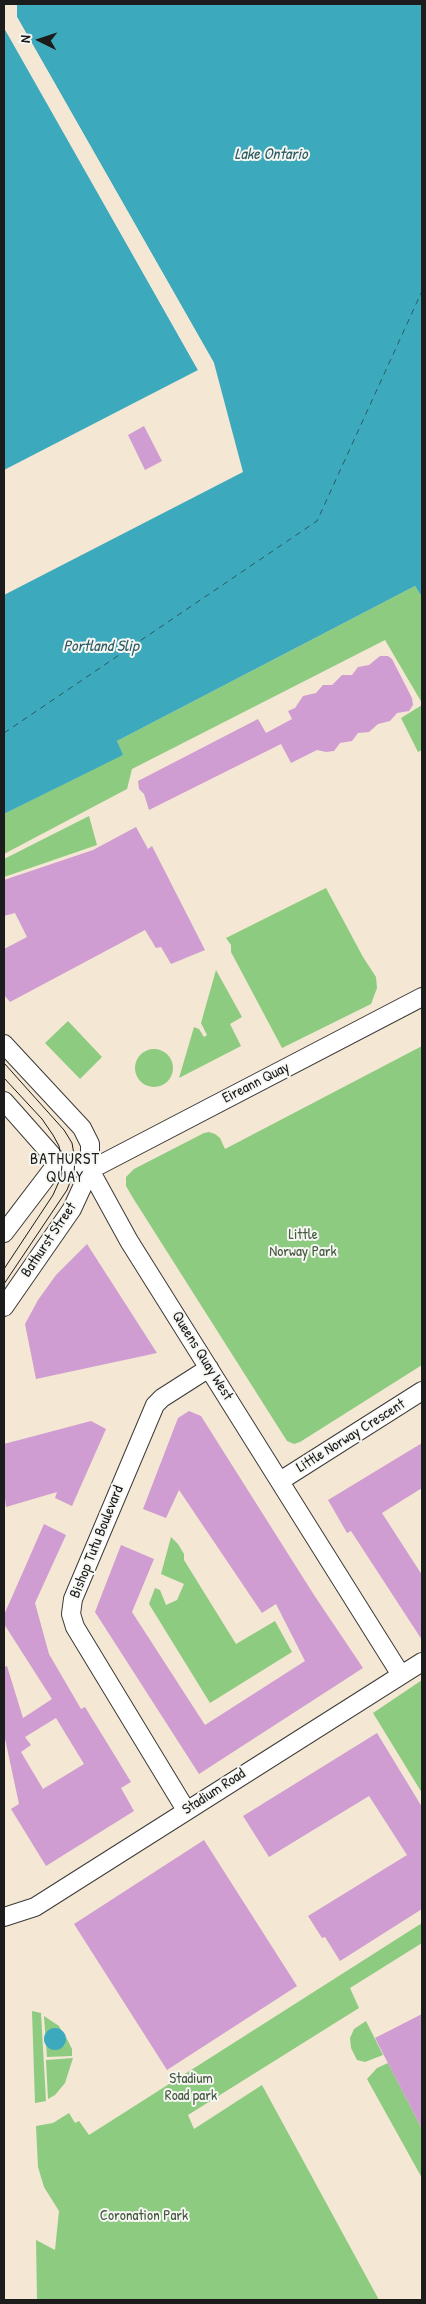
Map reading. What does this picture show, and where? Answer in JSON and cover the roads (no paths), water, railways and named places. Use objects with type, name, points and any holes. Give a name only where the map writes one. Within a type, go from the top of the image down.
[{"type":"street","name":"Eireann Quay","points":[[90,1170],[422,997]]},
{"type":"street","name":"Queens Quay West","points":[[4,1044],[82,1128],[90,1144],[90,1170],[129,1241],[401,1675]]},
{"type":"street","points":[[4,1101],[58,1162],[90,1170]]},
{"type":"street","points":[[4,1234],[58,1162]]},
{"type":"street","name":"Bathurst Street","points":[[4,1307],[72,1209],[90,1170]]},
{"type":"street","name":"Bishop Tutu Boulevard","points":[[186,1810],[75,1627],[71,1614],[72,1599],[155,1404],[210,1368]]},
{"type":"street","name":"Little Norway Crescent","points":[[280,1481],[422,1391]]},
{"type":"street","name":"Stadium Road","points":[[4,1917],[35,1906],[422,1662]]},
{"type":"water","name":"Lake Ontario","points":[[17,4],[422,4],[422,597],[415,586],[117,741],[123,755],[4,814],[4,595],[243,472],[214,363],[17,17]]},
{"type":"water","points":[[4,28],[198,370],[4,470]]},
{"type":"water","points":[[55,2028],[63,2031],[66,2039],[63,2047],[55,2050],[47,2047],[44,2039],[47,2031]]},
{"type":"tram line","points":[[4,1063],[64,1130],[72,1143],[75,1160],[74,1172],[67,1190],[4,1284]]},
{"type":"tram line","points":[[4,1078],[42,1119],[53,1135],[59,1146],[62,1164],[61,1177],[53,1195],[4,1269]]},
{"type":"district","name":"BATHURST QUAY","points":[[65,1169]]},
{"type":"water label","name":"Portland Slip","points":[[101,647]]},
{"type":"park label","name":"Little Norway Park","points":[[303,1244]]},
{"type":"park label","name":"Stadium Road park","points":[[191,2088]]},
{"type":"park label","name":"Coronation Park","points":[[144,2216]]}]
